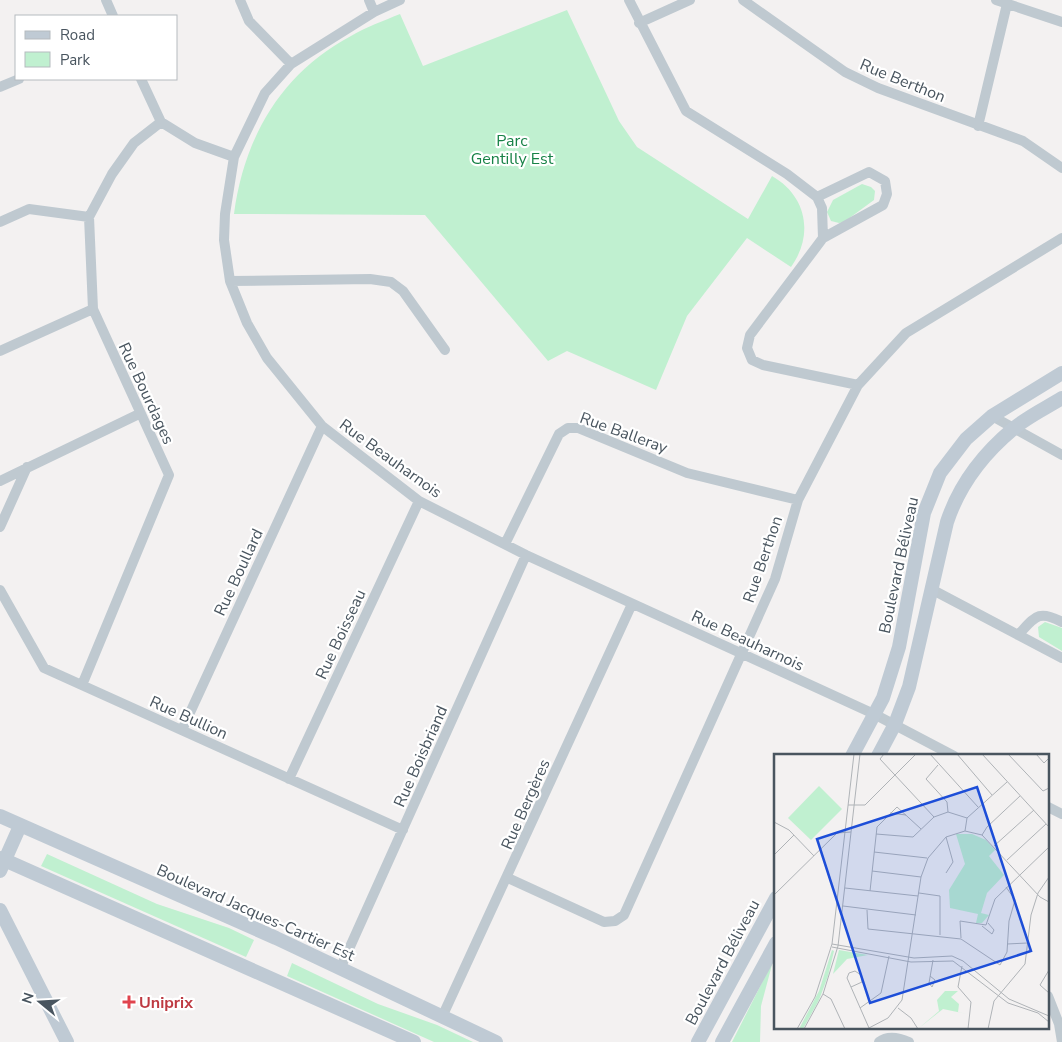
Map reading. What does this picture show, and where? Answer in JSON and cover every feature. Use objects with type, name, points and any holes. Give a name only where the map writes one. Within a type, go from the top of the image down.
[{"type":"street","points":[[106,0],[113,15]]},
{"type":"street","points":[[240,0],[249,21],[290,64]]},
{"type":"street","points":[[369,0],[374,12]]},
{"type":"street","name":"Rue Beauharnois","points":[[400,0],[374,12],[290,64],[265,93],[234,157],[225,214],[224,240],[230,281],[247,323],[267,358],[322,426],[419,501],[526,555],[874,714],[950,754]]},
{"type":"street","points":[[629,0],[639,23],[686,111],[787,174],[817,196],[822,208],[824,238]]},
{"type":"street","points":[[639,23],[690,0]]},
{"type":"street","name":"Rue Berthon","points":[[743,0],[845,72],[878,88],[1023,141],[1062,168]]},
{"type":"street","points":[[996,0],[1062,22]]},
{"type":"street","points":[[978,126],[1007,4]]},
{"type":"street","points":[[0,88],[17,80]]},
{"type":"street","points":[[141,80],[161,122],[194,143],[234,157]]},
{"type":"street","name":"Rue Bourdages","points":[[82,685],[169,475],[139,414],[93,310],[90,217],[112,174],[134,142],[161,122]]},
{"type":"street","points":[[817,196],[869,172],[885,180],[887,194],[883,205],[824,238],[750,335],[747,348],[752,360],[763,365],[858,385]]},
{"type":"street","points":[[0,222],[29,210],[90,217]]},
{"type":"street","name":"Rue Berthon","points":[[508,878],[604,922],[615,921],[624,915],[774,579],[798,500],[858,385],[906,334],[1062,238]]},
{"type":"street","points":[[230,281],[370,278],[391,282],[403,291],[445,350]]},
{"type":"street","points":[[0,352],[93,310]]},
{"type":"street","name":"Boulevard Béliveau","points":[[853,754],[883,698],[898,647],[924,513],[940,473],[966,439],[992,416],[1062,372]]},
{"type":"street","points":[[879,754],[895,724],[909,688],[931,589],[953,503],[969,475],[1013,428],[1062,398]]},
{"type":"street","points":[[0,481],[139,414]]},
{"type":"street","points":[[992,416],[1062,455]]},
{"type":"street","name":"Rue Boullard","points":[[182,730],[322,426]]},
{"type":"street","name":"Rue Balleray","points":[[506,544],[560,434],[568,428],[578,428],[687,473],[798,500]]},
{"type":"street","points":[[0,527],[27,468]]},
{"type":"street","name":"Rue Boisseau","points":[[289,779],[419,501]]},
{"type":"street","name":"Rue Boisbriand","points":[[340,968],[526,555]]},
{"type":"street","points":[[931,589],[1062,658]]},
{"type":"street","name":"Rue Bullion","points":[[0,590],[44,668],[403,830]]},
{"type":"street","name":"Rue Bergères","points":[[442,1017],[508,878],[632,604]]},
{"type":"street","points":[[1018,635],[1035,617],[1042,614],[1048,614],[1062,622]]},
{"type":"street","points":[[1050,808],[1062,814]]},
{"type":"street","name":"Boulevard Jacques-Cartier Est","points":[[0,816],[340,968],[496,1042]]},
{"type":"street","points":[[20,826],[2,863],[414,1042]]},
{"type":"street","name":"Boulevard Béliveau","points":[[698,1042],[774,902]]},
{"type":"street","points":[[0,910],[68,1042]]},
{"type":"street","points":[[722,1042],[774,947]]},
{"type":"street","points":[[1050,1001],[1059,1024],[1062,1042]]},
{"type":"street","points":[[879,1042],[895,1037],[909,1042]]},
{"type":"green space","name":"Parc Gentilly Est","points":[[567,10],[619,121],[637,147],[748,219],[772,176],[784,184],[793,194],[803,217],[803,242],[791,267],[747,238],[687,316],[656,390],[567,351],[548,361],[425,215],[234,214],[239,186],[247,159],[257,134],[270,110],[286,89],[326,51],[369,27],[400,14],[423,66]]},
{"type":"green space","points":[[862,184],[871,187],[875,191],[874,200],[844,222],[831,221],[827,212],[833,200]]},
{"type":"green space","points":[[1045,622],[1062,628],[1062,651],[1039,637],[1038,627]]},
{"type":"green space","points":[[47,854],[157,904],[229,928],[254,940],[246,957],[41,866]]},
{"type":"green space","points":[[773,961],[761,1006],[760,1042],[732,1042]]},
{"type":"green space","points":[[292,963],[378,1004],[437,1025],[473,1042],[434,1042],[287,976]]},
{"type":"place","name":"Uniprix","points":[[129,1002]]}]
